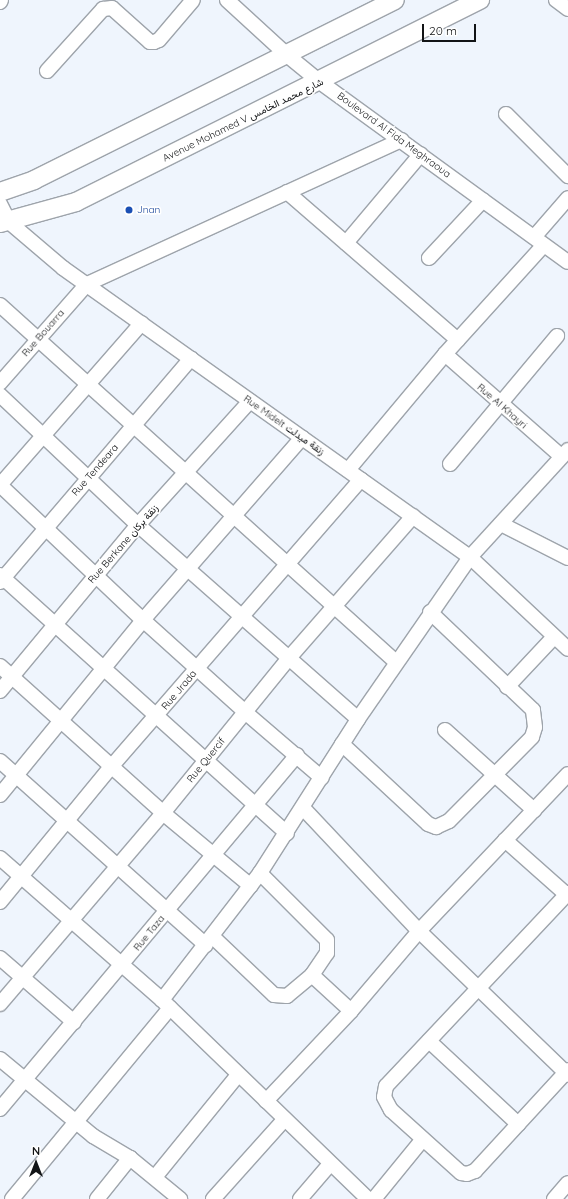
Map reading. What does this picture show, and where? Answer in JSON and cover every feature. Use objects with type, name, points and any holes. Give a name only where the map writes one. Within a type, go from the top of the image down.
[{"type":"street","points":[[47,71],[103,9],[112,8],[150,42],[154,42],[193,0]]},
{"type":"street","points":[[0,192],[34,180],[395,0]]},
{"type":"street","name":"Avenue Mohamed V شارع محمد الخامس","points":[[4,223],[76,202],[320,82],[480,0]]},
{"type":"street","points":[[556,0],[568,10]]},
{"type":"street","name":"Boulevard Al Fida Meghraoua","points":[[234,2],[287,55],[320,82],[402,140],[568,262]]},
{"type":"street","points":[[506,114],[568,176]]},
{"type":"street","points":[[86,284],[402,140]]},
{"type":"street","points":[[346,243],[421,154]]},
{"type":"street","points":[[287,192],[458,340]]},
{"type":"street","points":[[348,470],[458,340],[539,240],[568,198]]},
{"type":"street","points":[[429,258],[483,200]]},
{"type":"street","name":"Rue Midelt زنقة ميدلت","points":[[0,204],[4,223],[86,284],[470,557],[553,638],[568,649]]},
{"type":"street","name":"Rue Bouarra","points":[[0,383],[37,338],[86,284]]},
{"type":"street","points":[[0,305],[188,473],[286,565],[336,607],[396,662]]},
{"type":"street","points":[[142,323],[0,485],[143,620],[245,712],[322,778]]},
{"type":"street","points":[[450,464],[557,336]]},
{"type":"street","name":"Rue Al Khayri","points":[[445,354],[500,405],[565,453]]},
{"type":"street","name":"Rue Tendeara","points":[[1,578],[190,358]]},
{"type":"street","points":[[0,395],[138,525],[188,568],[240,617],[358,719]]},
{"type":"street","name":"Rue Berkane زنقة بركان","points":[[0,691],[54,623],[96,576],[138,525],[188,473],[250,401]]},
{"type":"street","points":[[0,795],[104,670],[143,620],[302,438]]},
{"type":"street","points":[[12,1199],[76,1121],[166,1004],[251,886],[287,833],[358,719],[430,612],[470,557],[565,453]]},
{"type":"street","name":"Rue Jrada","points":[[0,902],[111,767],[156,717],[240,617],[361,479]]},
{"type":"street","name":"Rue Quercif","points":[[0,1004],[118,867],[288,659],[336,607],[413,516]]},
{"type":"street","points":[[501,524],[568,558]]},
{"type":"street","points":[[1,578],[54,623],[156,717],[287,833]]},
{"type":"street","points":[[342,744],[428,824],[436,827],[449,821],[493,774],[532,737],[535,727],[533,710],[507,687],[430,612]]},
{"type":"street","points":[[507,687],[553,638]]},
{"type":"street","points":[[0,666],[163,813],[251,886]]},
{"type":"street","points":[[445,730],[534,810]]},
{"type":"street","name":"Rue Taza","points":[[0,1109],[122,966],[297,756]]},
{"type":"street","points":[[0,761],[168,910],[210,941],[274,995],[287,996],[312,975],[326,953],[327,940],[260,873]]},
{"type":"street","points":[[266,1101],[351,1011],[419,931],[568,774]]},
{"type":"street","points":[[303,808],[419,931],[478,988],[567,1072],[475,1171],[467,1174],[461,1173],[391,1110],[386,1104],[384,1092],[386,1086],[478,988],[568,895],[505,840]]},
{"type":"street","points":[[0,858],[166,1004],[284,1120],[368,1199]]},
{"type":"street","points":[[0,958],[74,1022]]},
{"type":"street","points":[[312,975],[351,1011]]},
{"type":"street","points":[[429,1041],[518,1124]]},
{"type":"street","points":[[0,1059],[103,1143],[130,1158],[155,1177],[174,1197]]},
{"type":"street","points":[[155,1177],[238,1075]]},
{"type":"street","points":[[213,1199],[284,1120]]},
{"type":"street","points":[[374,1199],[423,1139]]},
{"type":"street","points":[[97,1199],[130,1158]]},
{"type":"street","points":[[300,1199],[330,1164]]},
{"type":"street","points":[[554,1199],[568,1183]]},
{"type":"place","name":"Jnan","points":[[129,210]]}]
